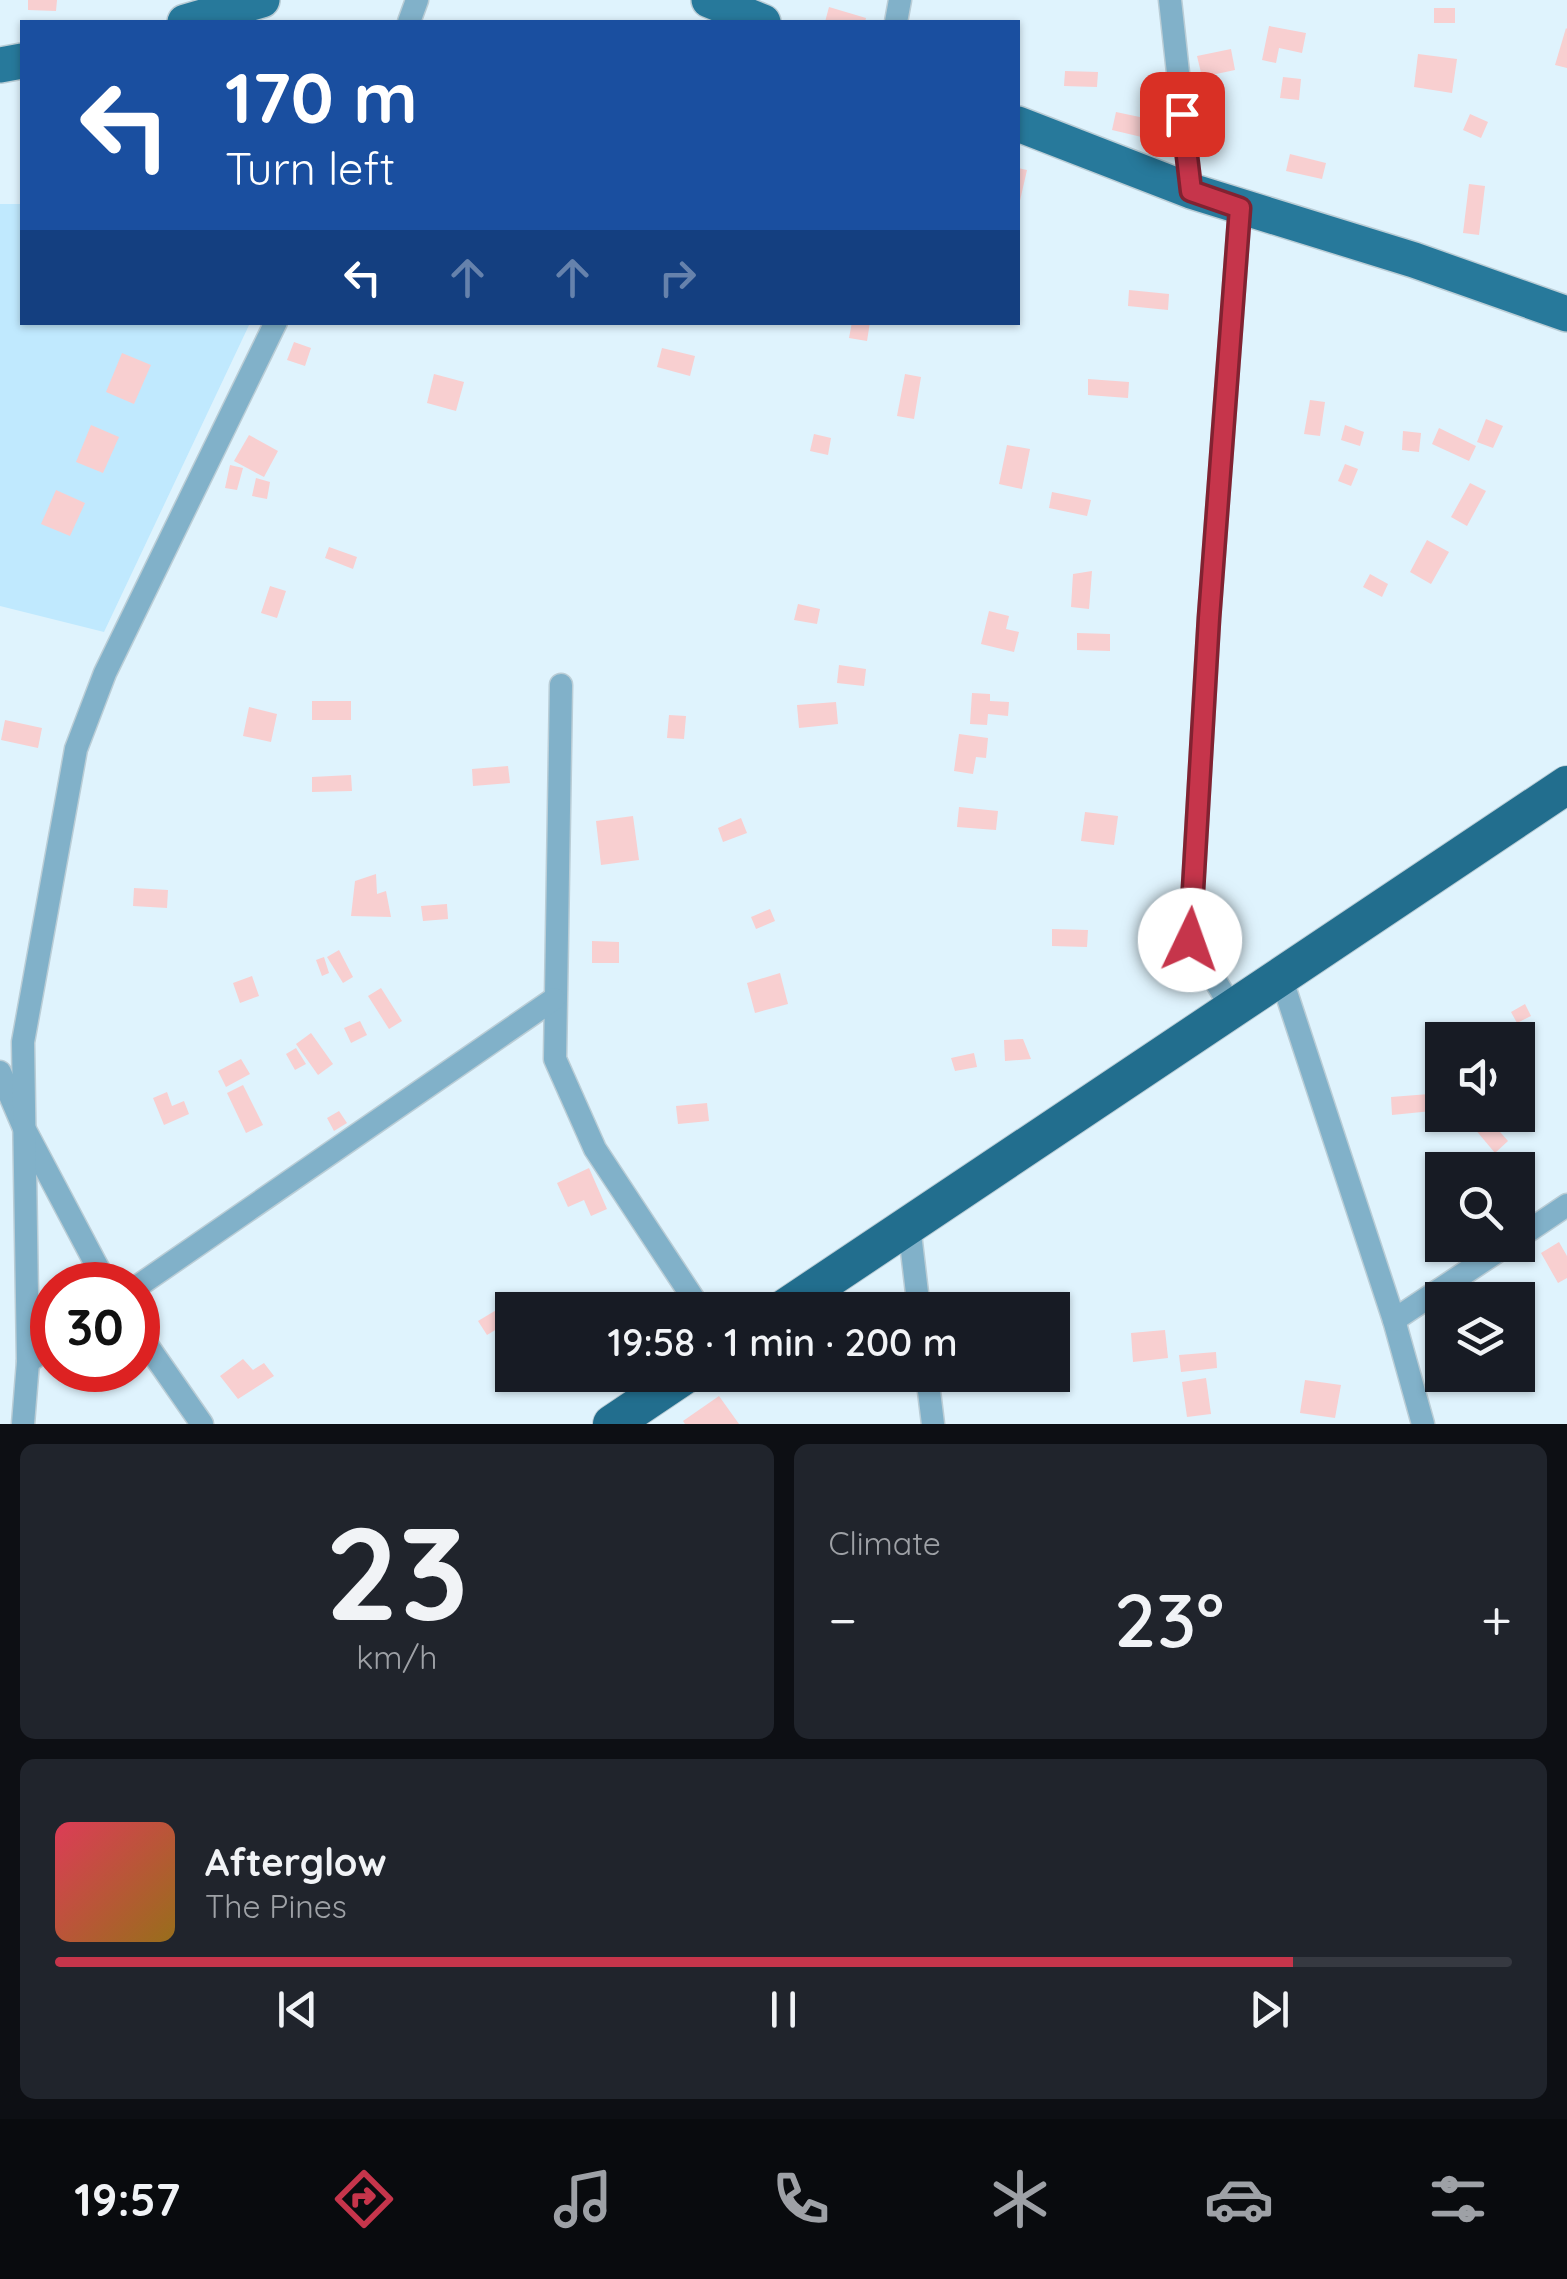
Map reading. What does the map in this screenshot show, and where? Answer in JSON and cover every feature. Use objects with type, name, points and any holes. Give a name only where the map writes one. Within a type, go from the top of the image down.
[{"type":"highway","points":[[809,1292],[1567,784]]},
{"type":"highway","points":[[612,1424],[660,1392]]},
{"type":"main road","points":[[191,20],[262,0]]},
{"type":"main road","points":[[709,0],[758,20]]},
{"type":"main road","points":[[1020,125],[1240,208],[1414,260],[1567,314]]},
{"type":"street","points":[[1170,0],[1191,191]]},
{"type":"street","points":[[1233,1010],[1190,940],[1240,208]]},
{"type":"street","points":[[23,1424],[28,1362],[23,1042],[76,749],[105,673],[275,325]]},
{"type":"street","points":[[560,685],[555,1059],[595,1149],[688,1292]]},
{"type":"street","points":[[1281,976],[1394,1320],[1423,1424]]},
{"type":"street","points":[[160,1271],[554,1000]]},
{"type":"street","points":[[0,1072],[24,1128],[95,1262]]},
{"type":"street","points":[[1535,1227],[1567,1205]]},
{"type":"street","points":[[910,1225],[917,1292]]},
{"type":"street","points":[[1394,1320],[1481,1262]]},
{"type":"street","points":[[160,1364],[202,1424]]},
{"type":"street","points":[[929,1392],[933,1424]]},
{"type":"shaded area","points":[[0,204],[20,204],[20,325],[249,325],[104,632],[0,606]]},
{"type":"building","points":[[28,0],[57,0],[56,11],[28,10]]},
{"type":"building","points":[[829,7],[866,18],[866,20],[826,20]]},
{"type":"building","points":[[1434,8],[1455,8],[1455,23],[1434,23]]},
{"type":"building","points":[[1269,26],[1306,33],[1302,53],[1279,48],[1276,63],[1262,60]]},
{"type":"building","points":[[1567,29],[1567,68],[1555,65]]},
{"type":"building","points":[[1231,49],[1235,70],[1202,77],[1197,56]]},
{"type":"building","points":[[1418,54],[1457,59],[1452,93],[1414,87]]},
{"type":"building","points":[[1065,71],[1098,72],[1097,87],[1064,86]]},
{"type":"building","points":[[1283,77],[1301,79],[1299,100],[1280,98]]},
{"type":"building","points":[[1116,112],[1154,120],[1150,139],[1112,130]]},
{"type":"building","points":[[1470,114],[1488,122],[1481,138],[1463,130]]},
{"type":"building","points":[[1290,154],[1326,163],[1322,179],[1286,171]]},
{"type":"building","points":[[1020,168],[1027,170],[1020,201]]},
{"type":"building","points":[[1469,184],[1485,186],[1479,235],[1463,233]]},
{"type":"building","points":[[1129,290],[1169,294],[1168,310],[1128,306]]},
{"type":"building","points":[[851,325],[870,325],[867,341],[849,338]]},
{"type":"building","points":[[294,342],[311,348],[305,366],[287,360]]},
{"type":"building","points":[[662,348],[695,356],[690,376],[657,367]]},
{"type":"building","points":[[122,353],[151,365],[134,404],[106,392]]},
{"type":"building","points":[[434,374],[464,382],[456,411],[427,403]]},
{"type":"building","points":[[905,374],[921,377],[914,419],[897,416]]},
{"type":"building","points":[[1088,379],[1129,382],[1128,398],[1088,395]]},
{"type":"building","points":[[1310,400],[1325,402],[1320,436],[1304,434]]},
{"type":"building","points":[[1486,419],[1503,426],[1493,448],[1477,442]]},
{"type":"building","points":[[91,425],[119,437],[103,473],[76,462]]},
{"type":"building","points":[[1345,425],[1364,432],[1360,446],[1341,440]]},
{"type":"building","points":[[1439,428],[1476,446],[1469,461],[1432,444]]},
{"type":"building","points":[[1403,431],[1421,433],[1419,452],[1402,450]]},
{"type":"building","points":[[814,434],[831,438],[828,455],[810,451]]},
{"type":"building","points":[[249,435],[278,451],[264,477],[234,461]]},
{"type":"building","points":[[1007,445],[1030,449],[1022,489],[999,484]]},
{"type":"building","points":[[1345,464],[1358,469],[1351,486],[1338,481]]},
{"type":"building","points":[[230,465],[243,468],[237,490],[225,488]]},
{"type":"building","points":[[256,478],[270,482],[267,499],[252,496]]},
{"type":"building","points":[[1470,483],[1486,491],[1467,526],[1451,517]]},
{"type":"building","points":[[56,490],[85,503],[70,536],[41,524]]},
{"type":"building","points":[[1052,492],[1091,500],[1087,516],[1049,508]]},
{"type":"building","points":[[1427,540],[1449,552],[1431,584],[1410,572]]},
{"type":"building","points":[[329,547],[357,557],[353,569],[325,558]]},
{"type":"building","points":[[1092,571],[1089,609],[1071,607],[1073,574]]},
{"type":"building","points":[[1370,574],[1388,584],[1382,597],[1363,587]]},
{"type":"building","points":[[270,586],[286,591],[277,618],[261,613]]},
{"type":"building","points":[[798,604],[820,609],[817,624],[794,620]]},
{"type":"building","points":[[989,611],[1009,616],[1006,629],[1019,632],[1014,652],[981,644]]},
{"type":"building","points":[[1077,633],[1110,634],[1110,651],[1077,650]]},
{"type":"building","points":[[839,665],[866,669],[864,686],[837,683]]},
{"type":"building","points":[[972,693],[990,694],[990,701],[1009,702],[1008,716],[988,714],[987,725],[970,724]]},
{"type":"building","points":[[312,701],[351,701],[351,720],[312,720]]},
{"type":"building","points":[[836,702],[838,724],[799,728],[797,705]]},
{"type":"building","points":[[249,707],[277,714],[271,742],[243,736]]},
{"type":"building","points":[[669,715],[686,716],[684,739],[667,738]]},
{"type":"building","points":[[5,720],[42,728],[38,748],[1,740]]},
{"type":"building","points":[[959,734],[988,738],[986,758],[976,757],[973,774],[954,771]]},
{"type":"building","points":[[508,766],[510,783],[473,786],[472,769]]},
{"type":"building","points":[[351,775],[352,791],[312,792],[312,777]]},
{"type":"building","points":[[959,807],[998,811],[996,830],[957,827]]},
{"type":"building","points":[[1085,812],[1118,816],[1114,845],[1081,841]]},
{"type":"building","points":[[633,816],[639,860],[601,865],[596,821]]},
{"type":"building","points":[[741,818],[747,833],[723,842],[718,828]]},
{"type":"building","points":[[376,874],[377,894],[386,891],[391,917],[351,916],[355,881]]},
{"type":"building","points":[[134,888],[168,890],[167,908],[133,906]]},
{"type":"building","points":[[447,904],[448,919],[423,921],[421,906]]},
{"type":"building","points":[[770,909],[775,921],[756,929],[751,917]]},
{"type":"building","points":[[1052,929],[1088,930],[1087,947],[1052,946]]},
{"type":"building","points":[[592,941],[619,942],[619,963],[592,963]]},
{"type":"building","points":[[339,950],[353,977],[343,983],[327,957]]},
{"type":"building","points":[[324,957],[329,973],[322,976],[316,960]]},
{"type":"building","points":[[780,973],[788,1004],[755,1013],[747,983]]},
{"type":"building","points":[[252,976],[259,996],[240,1003],[233,983]]},
{"type":"building","points":[[381,988],[402,1021],[389,1029],[368,996]]},
{"type":"building","points":[[1525,1004],[1531,1016],[1516,1022],[1511,1012]]},
{"type":"building","points":[[360,1021],[367,1035],[351,1043],[344,1028]]},
{"type":"building","points":[[311,1033],[333,1064],[318,1075],[296,1044]]},
{"type":"building","points":[[1023,1039],[1031,1059],[1005,1061],[1004,1040]]},
{"type":"building","points":[[296,1048],[306,1064],[295,1070],[286,1054]]},
{"type":"building","points":[[974,1053],[977,1067],[955,1071],[951,1058]]},
{"type":"building","points":[[241,1059],[250,1074],[226,1087],[218,1071]]},
{"type":"building","points":[[243,1085],[263,1125],[246,1133],[227,1093]]},
{"type":"building","points":[[167,1092],[172,1106],[184,1101],[189,1114],[164,1125],[153,1098]]},
{"type":"building","points":[[1425,1094],[1425,1112],[1392,1115],[1391,1097]]},
{"type":"building","points":[[707,1103],[709,1121],[678,1124],[676,1106]]},
{"type":"building","points":[[339,1111],[347,1123],[334,1131],[327,1118]]},
{"type":"building","points":[[1477,1132],[1500,1132],[1508,1141],[1494,1152]]},
{"type":"building","points":[[589,1168],[607,1209],[591,1216],[584,1200],[568,1207],[557,1183]]},
{"type":"building","points":[[1559,1242],[1567,1256],[1567,1278],[1558,1283],[1541,1253]]},
{"type":"building","points":[[495,1311],[495,1330],[487,1335],[478,1321]]},
{"type":"building","points":[[1165,1330],[1168,1358],[1133,1362],[1131,1333]]},
{"type":"building","points":[[1216,1352],[1217,1368],[1181,1372],[1179,1355]]},
{"type":"building","points":[[243,1359],[253,1370],[264,1363],[274,1376],[238,1399],[220,1376]]},
{"type":"building","points":[[1206,1378],[1211,1414],[1187,1417],[1182,1382]]},
{"type":"building","points":[[1305,1380],[1341,1385],[1335,1418],[1300,1413]]},
{"type":"building","points":[[719,1396],[739,1424],[685,1424],[683,1421]]},
{"type":"route","points":[[1182,114],[1191,191],[1240,208],[1190,940]]}]
